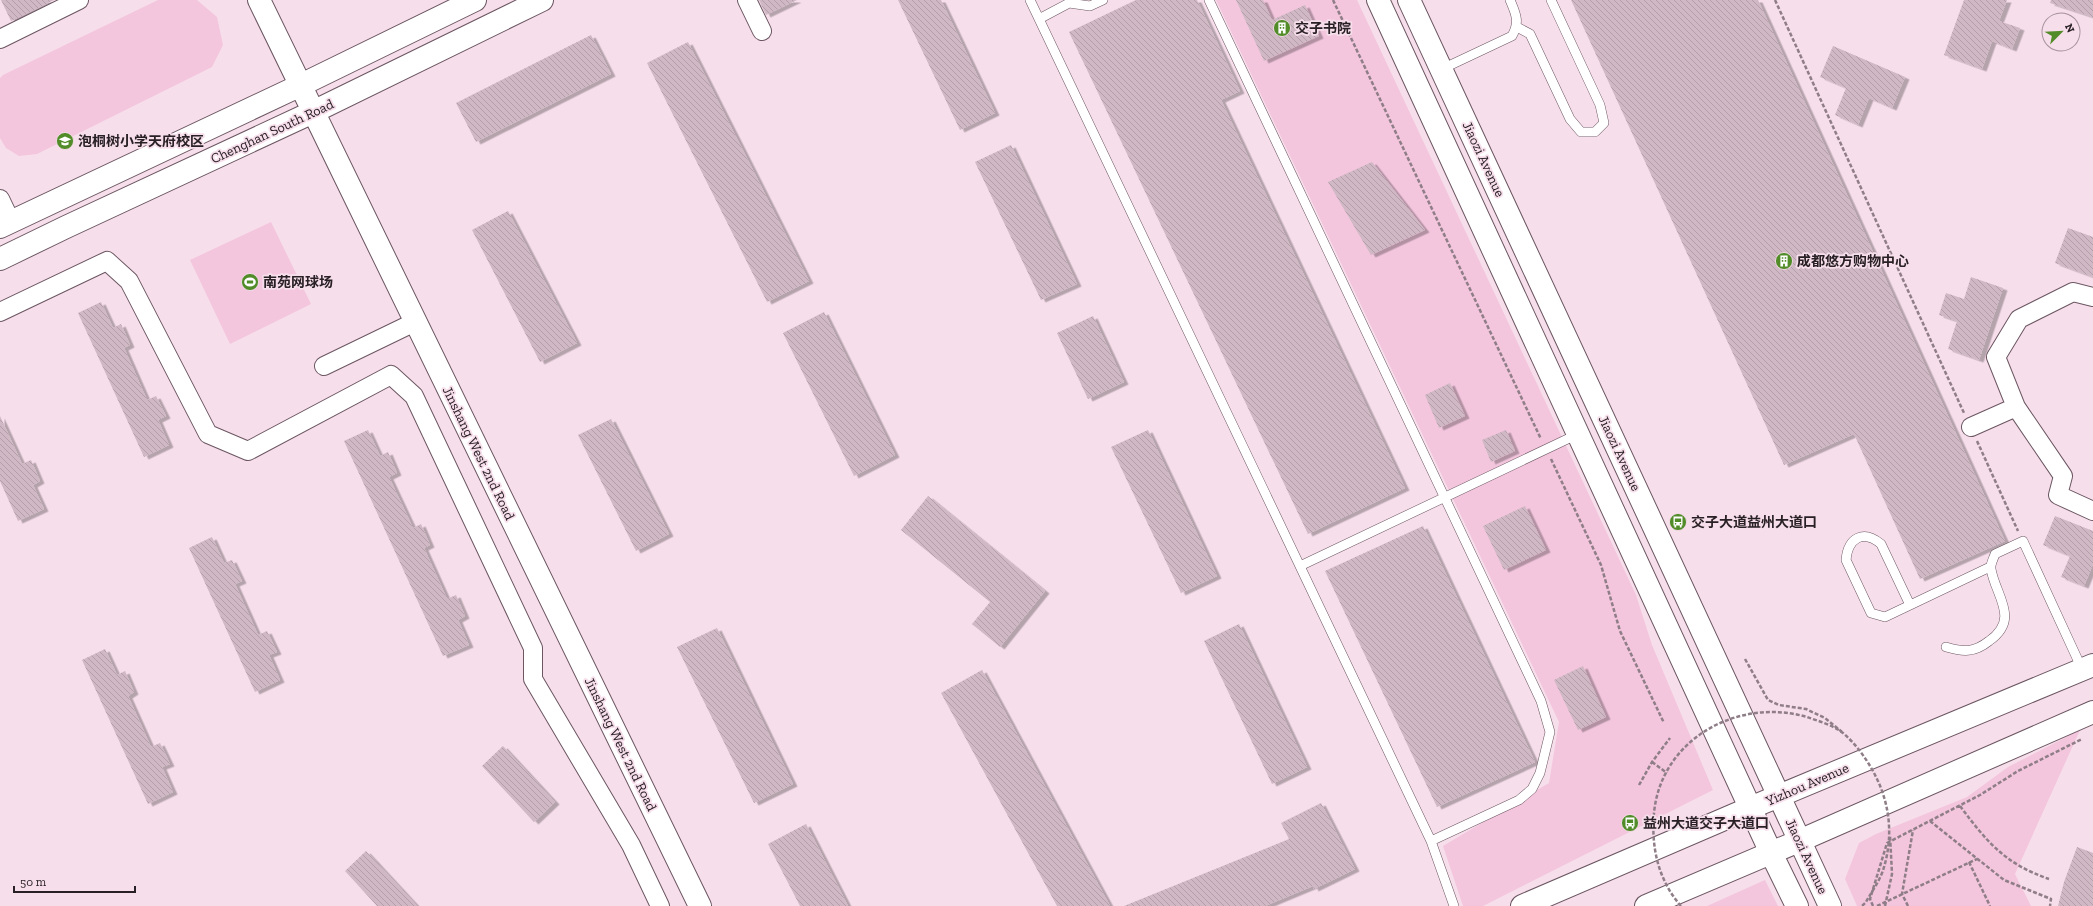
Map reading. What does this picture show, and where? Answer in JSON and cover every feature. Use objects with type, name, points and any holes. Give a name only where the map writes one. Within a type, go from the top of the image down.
[{"type":"main road","name":"Jinshang West 2nd Road","points":[[259,0],[700,906]]},
{"type":"main road","name":"Chenghan South Road","points":[[5,224],[301,86],[475,0]]},
{"type":"main road","name":"Chenghan South Road","points":[[0,259],[313,112],[542,0]]},
{"type":"main road","name":"Jiaozi Avenue","points":[[1378,0],[1750,808],[1797,906]]},
{"type":"main road","name":"Jiaozi Avenue","points":[[1409,0],[1830,906]]},
{"type":"main road","name":"Yizhou Avenue","points":[[1522,906],[1750,808],[2087,667]]},
{"type":"main road","points":[[1646,906],[1799,841],[2093,712]]},
{"type":"street","points":[[0,39],[79,0]]},
{"type":"street","points":[[747,0],[762,31]]},
{"type":"street","points":[[0,199],[5,224]]},
{"type":"street","points":[[0,312],[107,261],[129,281],[208,434],[248,451],[391,374],[414,396],[533,648],[533,679],[631,846],[660,906]]},
{"type":"street","points":[[2093,297],[2073,292],[2019,320],[1996,357],[2016,407],[2063,476],[2058,495],[2093,511]]},
{"type":"street","points":[[324,366],[415,322]]},
{"type":"street","points":[[1971,427],[2016,407]]},
{"type":"lane","points":[[1030,0],[1431,841],[1454,906]]},
{"type":"lane","points":[[1039,19],[1071,2],[1090,6],[1103,0]]},
{"type":"lane","points":[[1209,0],[1541,701],[1550,732],[1540,773],[1532,789],[1519,800],[1431,841]]},
{"type":"lane","points":[[1442,69],[1512,36],[1517,27],[1516,13],[1510,0]]},
{"type":"lane","points":[[1517,27],[1530,34],[1570,119],[1581,132],[1594,132],[1604,123],[1600,105],[1551,0]]},
{"type":"lane","points":[[1300,566],[1578,434]]},
{"type":"lane","points":[[1910,605],[1881,544],[1872,537],[1862,536],[1852,541],[1847,551],[1846,560],[1871,613],[1885,617],[1990,567]]},
{"type":"lane","points":[[1946,647],[1964,652],[1982,647],[1995,637],[2002,626],[2005,613],[2003,599],[1990,567],[1995,554],[2023,541],[2087,667]]},
{"type":"path","points":[[1333,0],[1601,565],[1620,630],[1664,723]]},
{"type":"path","points":[[1775,0],[2023,541]]},
{"type":"path","points":[[1745,659],[1768,700],[1779,705],[1806,709],[1825,718],[1842,732],[1868,762],[1875,774],[1884,794],[1890,829],[1892,874],[1885,906]]},
{"type":"path","points":[[1681,906],[1672,896],[1658,867],[1652,835],[1655,803],[1667,773],[1689,744],[1706,730],[1732,717],[1761,711],[1790,712],[1819,721],[1842,732]]},
{"type":"path","points":[[1873,906],[1870,899],[1888,843],[1980,795],[2018,771],[2086,737]]},
{"type":"path","points":[[1639,785],[1652,762],[1670,738]]},
{"type":"path","points":[[1652,762],[1667,773]]},
{"type":"path","points":[[1960,806],[1980,833],[2004,857],[2028,872],[2049,879]]},
{"type":"path","points":[[1930,821],[2004,880],[2050,899],[2050,906]]},
{"type":"path","points":[[1862,906],[1866,902],[1884,868],[1890,829]]},
{"type":"path","points":[[1908,906],[1902,894],[1914,830]]},
{"type":"path","points":[[1877,906],[1977,859]]},
{"type":"path","points":[[1969,862],[1990,906]]},
{"type":"shaded area","points":[[158,0],[197,0],[217,17],[223,45],[212,67],[37,154],[19,156],[6,148],[0,138],[0,78],[3,75]]},
{"type":"shaded area","points":[[1216,0],[1357,0],[1636,595],[1652,645],[1713,790],[1483,906],[1463,906],[1443,846],[1549,783],[1559,722]]},
{"type":"shaded area","name":"南苑网球场","points":[[271,222],[311,304],[230,344],[190,260]]},
{"type":"shaded area","points":[[2080,730],[2015,874],[2031,906],[1857,906],[1845,879],[1859,843],[1876,834],[1967,797],[2008,767]]},
{"type":"shaded area","points":[[1765,880],[1778,906],[1707,906]]},
{"type":"building","points":[[1,0],[54,0],[11,21]]},
{"type":"building","points":[[759,0],[797,0],[766,15]]},
{"type":"building","points":[[898,0],[941,0],[995,113],[960,130]]},
{"type":"building","points":[[1136,0],[1197,0],[1240,91],[1221,100],[1405,488],[1308,534],[1069,32]]},
{"type":"building","name":"交子书院","points":[[1236,0],[1263,0],[1272,20],[1305,5],[1319,36],[1264,61]]},
{"type":"building","name":"成都悠方购物中心","points":[[1571,0],[1758,0],[2005,541],[1920,579],[1854,434],[1784,465]]},
{"type":"building","points":[[1964,0],[2007,0],[1999,21],[2020,28],[2012,49],[1992,41],[1982,69],[1944,55]]},
{"type":"building","points":[[2051,0],[2093,0],[2093,17],[2081,12],[2050,3]]},
{"type":"building","points":[[591,35],[611,74],[476,142],[456,103]]},
{"type":"building","points":[[688,42],[809,281],[767,302],[647,63]]},
{"type":"building","points":[[1833,46],[1905,77],[1892,108],[1869,98],[1858,125],[1835,115],[1846,88],[1820,77]]},
{"type":"building","points":[[1011,145],[1077,284],[1041,300],[975,162]]},
{"type":"building","points":[[1372,162],[1425,230],[1371,255],[1328,182]]},
{"type":"building","points":[[508,211],[577,343],[540,362],[472,230]]},
{"type":"building","points":[[2068,228],[2093,237],[2093,277],[2055,263]]},
{"type":"building","points":[[1971,277],[2003,288],[1979,360],[1948,349],[1957,321],[1939,315],[1946,293],[1964,299]]},
{"type":"building","points":[[101,302],[113,328],[121,324],[130,345],[124,348],[147,400],[156,396],[166,416],[158,420],[169,445],[144,457],[78,313]]},
{"type":"building","points":[[824,312],[895,455],[854,476],[783,333]]},
{"type":"building","points":[[1093,316],[1124,382],[1088,399],[1057,333]]},
{"type":"building","points":[[1450,383],[1465,416],[1439,428],[1425,395]]},
{"type":"building","points":[[0,416],[22,464],[31,460],[40,481],[33,485],[44,509],[18,521],[0,481]]},
{"type":"building","points":[[611,419],[669,534],[636,551],[578,435]]},
{"type":"building","points":[[368,430],[380,456],[388,452],[397,473],[389,477],[413,528],[421,524],[430,545],[424,548],[447,599],[456,595],[465,616],[458,620],[469,645],[443,656],[344,441]]},
{"type":"building","points":[[1148,430],[1217,576],[1181,593],[1111,447]]},
{"type":"building","points":[[1506,430],[1515,451],[1491,462],[1482,440]]},
{"type":"building","points":[[928,496],[1045,591],[1000,647],[972,624],[990,602],[901,530]]},
{"type":"building","points":[[1525,506],[1546,550],[1504,570],[1483,526]]},
{"type":"building","points":[[2055,516],[2093,531],[2093,564],[2084,586],[2061,577],[2070,556],[2043,545]]},
{"type":"building","points":[[1423,526],[1535,762],[1437,807],[1325,571]]},
{"type":"building","points":[[212,537],[224,563],[232,560],[242,581],[235,584],[258,635],[267,631],[277,652],[269,655],[280,680],[255,692],[189,548]]},
{"type":"building","points":[[1239,624],[1307,767],[1272,784],[1204,641]]},
{"type":"building","points":[[717,628],[793,784],[754,803],[677,647]]},
{"type":"building","points":[[105,649],[117,675],[125,671],[134,692],[128,696],[151,747],[160,743],[170,764],[162,767],[173,792],[148,804],[82,660]]},
{"type":"building","points":[[1583,666],[1606,717],[1578,730],[1554,680]]},
{"type":"building","points":[[982,670],[1110,906],[1057,906],[941,693]]},
{"type":"building","points":[[503,746],[555,802],[534,822],[482,766]]},
{"type":"building","points":[[1321,803],[1355,869],[1314,889],[1313,886],[1265,906],[1124,906],[1289,839],[1281,823]]},
{"type":"building","points":[[806,824],[848,906],[800,906],[768,844]]},
{"type":"building","points":[[2077,847],[2093,853],[2093,906],[2058,906],[2064,882]]},
{"type":"building","points":[[366,851],[417,906],[377,906],[345,871]]},
{"type":"place","name":"交子书院","points":[[1282,28]]},
{"type":"place","name":"泡桐树小学天府校区","points":[[65,141]]},
{"type":"place","name":"成都悠方购物中心","points":[[1784,261]]},
{"type":"place","name":"南苑网球场","points":[[250,282]]},
{"type":"place","name":"交子大道益州大道口","points":[[1678,522]]},
{"type":"place","name":"益州大道交子大道口","points":[[1630,823]]}]
